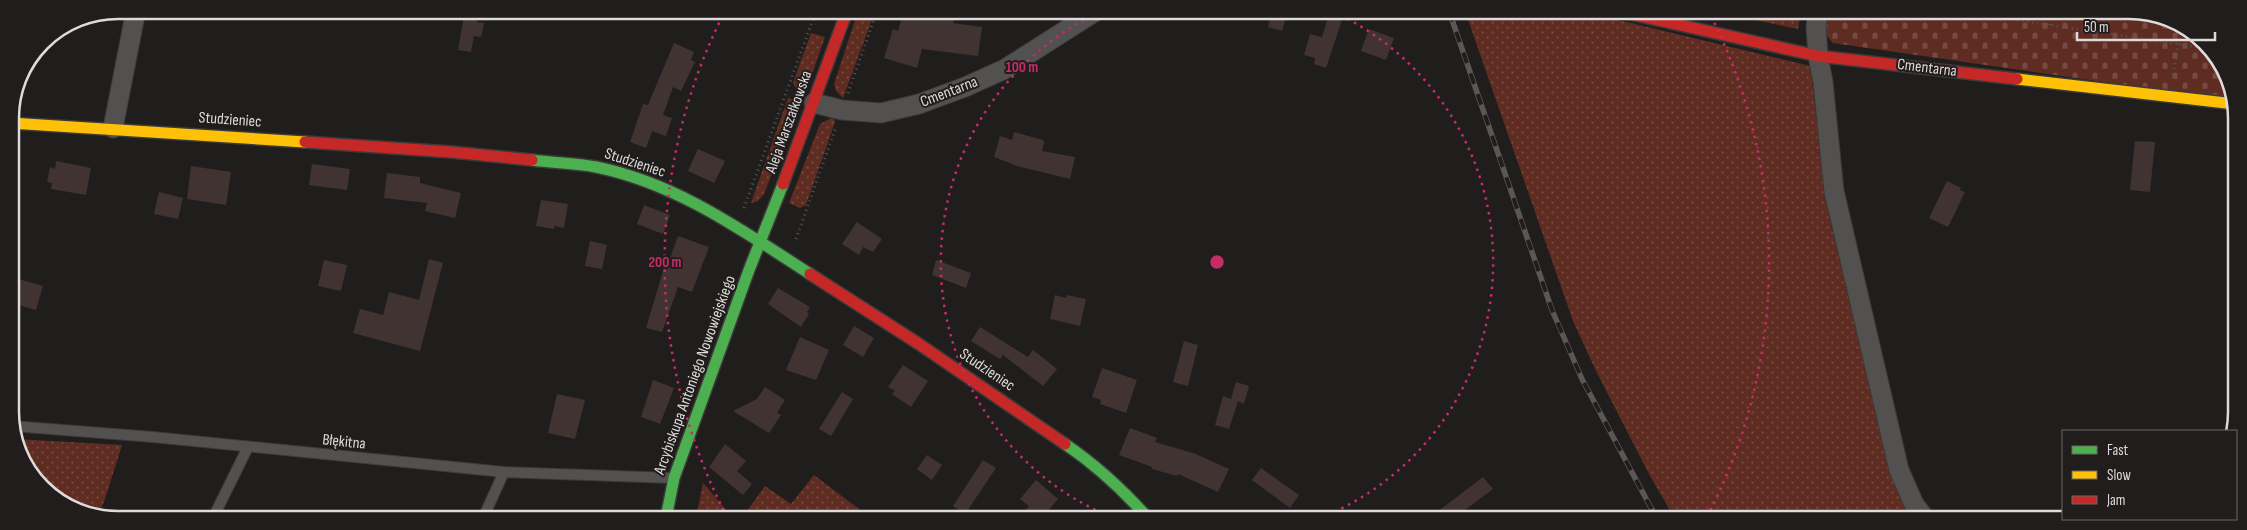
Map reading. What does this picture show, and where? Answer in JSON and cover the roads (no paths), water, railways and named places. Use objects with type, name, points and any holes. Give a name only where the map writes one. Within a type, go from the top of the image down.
[{"type":"street","points":[[113,128],[134,19]]},
{"type":"street","name":"Aleja Marszałkowska","points":[[761,244],[844,19]]},
{"type":"street","name":"Cmentarna","points":[[814,104],[842,110],[881,114],[918,104],[965,88],[1005,69],[1083,19]]},
{"type":"street","name":"Cmentarna","points":[[1653,19],[1818,56],[2227,103]]},
{"type":"street","points":[[1817,19],[1818,56],[1823,82],[1834,191],[1899,470],[1914,504],[1919,511]]},
{"type":"street","name":"Studzieniec","points":[[19,123],[451,152],[596,167],[644,181],[690,200],[736,226],[761,244],[919,344],[1026,415],[1081,455],[1142,511]]},
{"type":"street","name":"Arcybiskupa Antoniego Nowowiejskiego","points":[[667,511],[674,478],[749,270],[761,244]]},
{"type":"lane","name":"Błękitna","points":[[20,427],[504,472],[674,478]]},
{"type":"lane","points":[[216,511],[248,447]]},
{"type":"lane","points":[[486,511],[504,472]]},
{"type":"railway","points":[[1452,19],[1552,310],[1582,379],[1653,511]]}]
